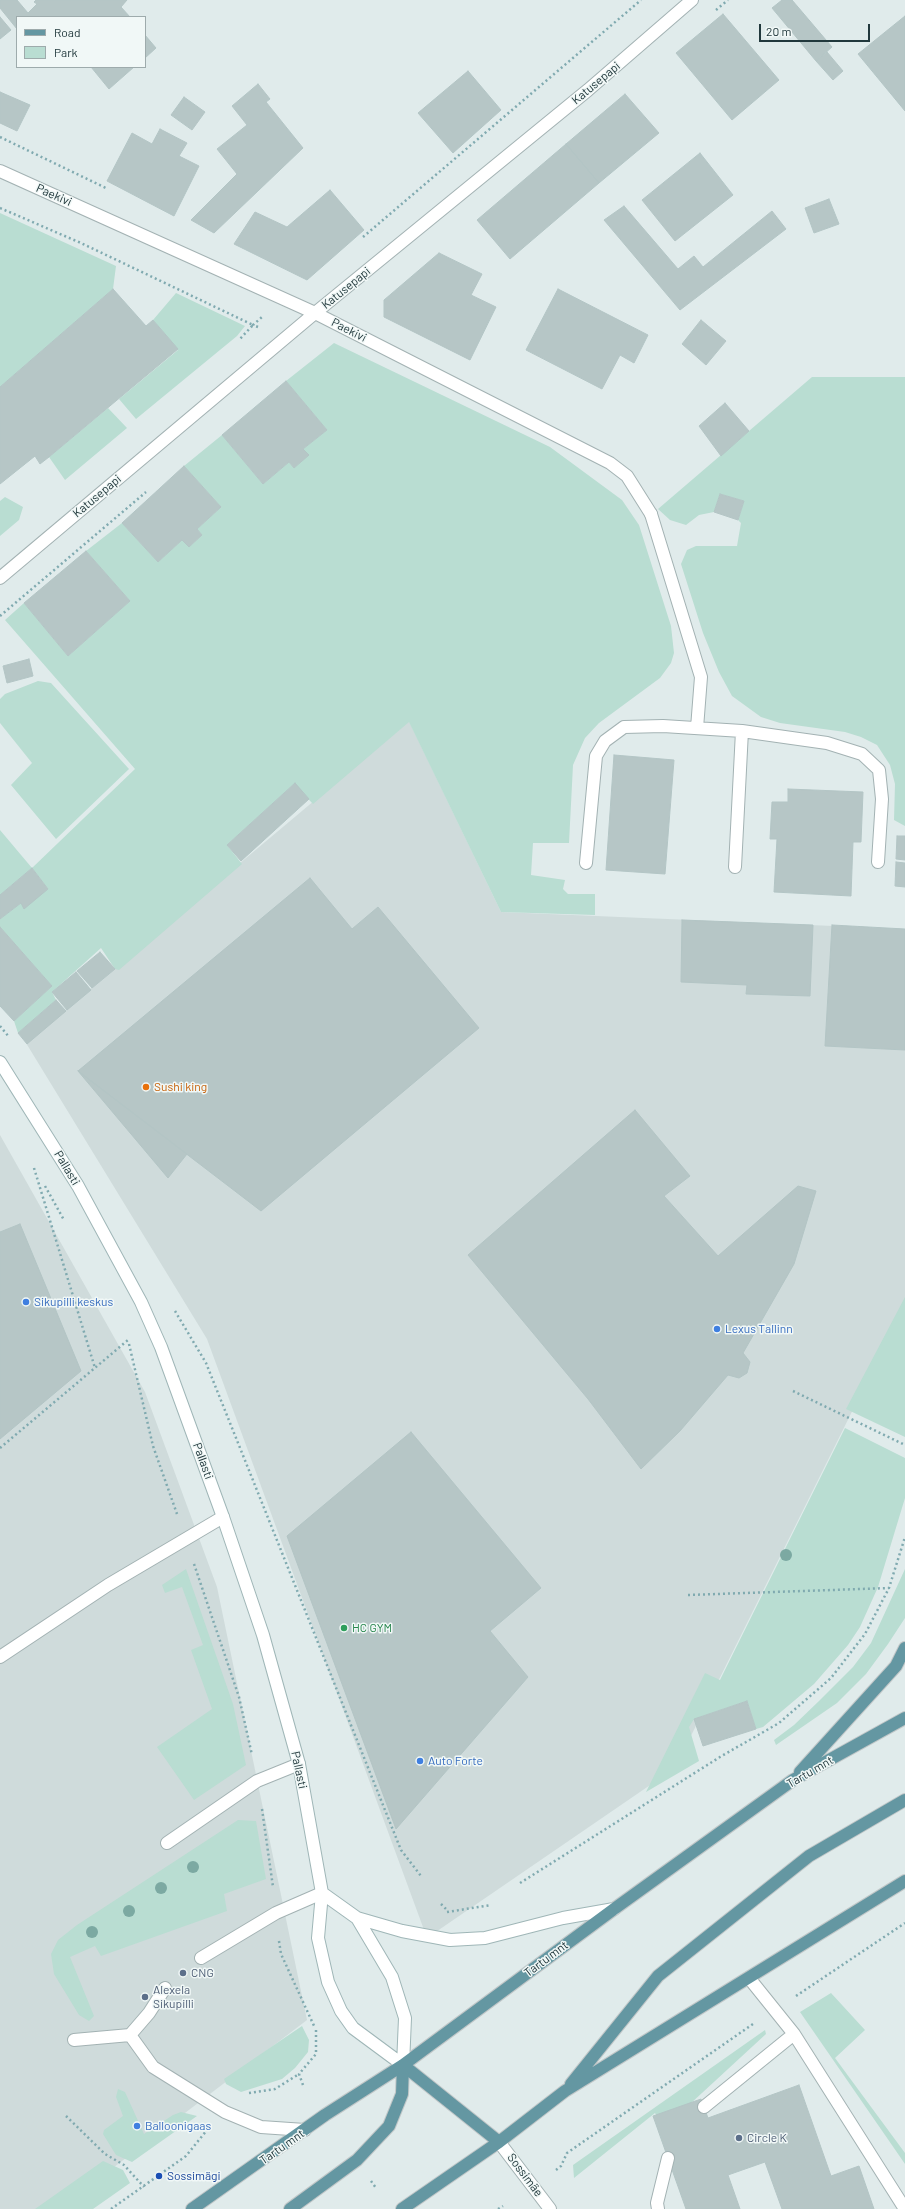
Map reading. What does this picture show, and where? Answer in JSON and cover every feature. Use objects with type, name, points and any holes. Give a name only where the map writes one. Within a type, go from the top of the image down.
[{"type":"main road","points":[[793,1780],[896,1666],[905,1648]]},
{"type":"main road","name":"Tartu mnt","points":[[192,2209],[305,2130],[403,2065],[614,1909],[793,1780],[905,1718]]},
{"type":"main road","points":[[565,2091],[658,1976],[809,1856],[905,1800]]},
{"type":"main road","points":[[402,2209],[499,2142],[565,2091],[905,1881]]},
{"type":"main road","points":[[403,2065],[499,2142]]},
{"type":"main road","points":[[290,2209],[357,2160],[389,2126],[402,2094],[403,2065]]},
{"type":"street","name":"Katusepapi","points":[[0,578],[315,313],[588,90],[692,0]]},
{"type":"street","name":"Paekivi","points":[[0,171],[315,313],[610,463],[627,476],[651,514],[700,677],[697,728]]},
{"type":"street","points":[[586,862],[596,756],[605,741],[624,727],[663,726],[742,732],[827,743],[862,754],[879,770],[882,799],[878,862]]},
{"type":"street","points":[[735,867],[742,732]]},
{"type":"street","name":"Pallasti","points":[[0,1062],[78,1186],[141,1302],[161,1347],[223,1517],[263,1635],[299,1764],[322,1893],[318,1938],[328,1982],[335,1998],[353,2028],[403,2065]]},
{"type":"street","points":[[0,1657],[108,1585],[223,1517]]},
{"type":"street","points":[[167,1843],[257,1781],[299,1764]]},
{"type":"street","points":[[201,1958],[276,1913],[322,1893],[357,1918],[402,1931],[450,1940],[485,1938],[563,1918],[614,1909]]},
{"type":"street","points":[[357,1918],[392,1977],[405,2018],[403,2065]]},
{"type":"street","points":[[749,1978],[794,2034],[905,2209]]},
{"type":"street","points":[[74,2040],[130,2035],[149,2013],[165,1988]]},
{"type":"street","points":[[704,2107],[794,2034]]},
{"type":"street","points":[[130,2035],[153,2067],[225,2112],[261,2127],[305,2130]]},
{"type":"street","name":"Sossimäe","points":[[499,2142],[550,2209]]},
{"type":"street","points":[[658,2209],[657,2203],[668,2158]]},
{"type":"path","points":[[357,242],[641,0]]},
{"type":"path","points":[[0,208],[88,247],[253,325]]},
{"type":"path","points":[[238,342],[253,325],[284,299]]},
{"type":"path","points":[[65,1221],[34,1167],[95,1368]]},
{"type":"path","points":[[126,1334],[153,1446],[186,1539]]},
{"type":"path","points":[[0,1448],[128,1340]]},
{"type":"path","points":[[793,1391],[905,1445]]},
{"type":"path","points":[[520,1883],[720,1756],[779,1723],[831,1678],[865,1634],[889,1588],[904,1549],[905,1537]]},
{"type":"path","points":[[688,1595],[889,1588]]},
{"type":"path","points":[[441,1904],[448,1912]]},
{"type":"path","points":[[444,1917],[448,1912],[490,1904]]},
{"type":"path","points":[[556,2170],[561,2166],[567,2153],[686,2069],[905,1923]]},
{"type":"path","points":[[111,2209],[186,2156],[225,2112],[236,2095],[276,2089],[299,2074],[316,2054],[315,2028],[322,2024]]},
{"type":"path","points":[[299,2074],[303,2085]]},
{"type":"path","points":[[66,2116],[105,2154],[124,2165],[144,2187]]},
{"type":"path","points":[[498,2209],[503,2206]]},
{"type":"shaded area","points":[[409,721],[501,912],[905,929],[905,1310],[895,1325],[675,1768],[427,1938],[207,1339],[26,1043]]},
{"type":"shaded area","points":[[0,1135],[145,1392],[217,1587],[307,2020],[59,2209],[0,2209]]},
{"type":"green space","points":[[0,213],[116,266],[113,289],[0,387]]},
{"type":"green space","points":[[176,293],[245,326],[237,336],[136,419],[119,399],[178,350],[153,320]]},
{"type":"green space","points":[[334,343],[550,447],[622,500],[639,525],[671,626],[674,653],[671,663],[660,678],[599,723],[585,738],[573,765],[569,843],[533,843],[531,875],[565,880],[563,889],[568,894],[595,894],[595,915],[501,912],[409,722],[313,804],[294,784],[227,845],[242,864],[119,970],[115,969],[101,948],[52,992],[56,1000],[18,1033],[14,1021],[52,986],[0,927],[0,919],[21,903],[48,889],[32,868],[135,769],[5,620],[24,603],[68,656],[130,601],[86,551],[122,523],[158,562],[182,540],[189,547],[202,535],[197,529],[221,507],[184,466],[222,435],[263,484],[289,462],[294,468],[308,455],[303,449],[327,430],[286,381]]},
{"type":"green space","points":[[812,377],[905,377],[905,826],[894,820],[895,784],[890,765],[877,745],[861,737],[845,732],[780,723],[761,717],[732,696],[719,672],[703,633],[681,564],[687,550],[696,546],[737,546],[741,523],[738,520],[744,501],[720,494],[714,512],[699,515],[686,525],[670,520],[658,509]]},
{"type":"green space","points":[[108,408],[127,428],[65,480],[49,457]]},
{"type":"green space","points":[[5,497],[23,507],[19,520],[0,536],[0,501]]},
{"type":"green space","points":[[38,681],[51,683],[129,769],[56,839],[11,785],[32,763],[0,723],[0,699],[5,694]]},
{"type":"green space","points":[[0,830],[32,868],[0,895]]},
{"type":"green space","points":[[905,1297],[905,1437],[846,1409]]},
{"type":"green space","points":[[845,1428],[905,1458],[905,1498],[878,1587],[860,1627],[848,1645],[814,1684],[763,1727],[756,1729],[747,1701],[694,1719],[689,1727],[699,1761],[646,1792],[705,1673],[720,1680]]},
{"type":"green space","points":[[186,1569],[233,1704],[246,1765],[194,1800],[157,1747],[212,1709],[191,1650],[203,1645],[182,1587],[165,1593],[162,1585]]},
{"type":"green space","points":[[905,1569],[905,1618],[888,1644],[866,1674],[837,1703],[776,1745],[774,1740],[794,1725],[853,1667],[871,1643]]},
{"type":"green space","points":[[238,1820],[256,1821],[266,1879],[224,1894],[227,1911],[101,1956],[95,1946],[70,1957],[94,2016],[89,2021],[79,2015],[54,1974],[51,1954],[58,1940],[77,1925]]},
{"type":"green space","points":[[831,1993],[865,2030],[835,2058],[905,2153],[905,2164],[800,2012]]},
{"type":"green space","points":[[302,2026],[309,2040],[308,2052],[295,2068],[282,2079],[241,2092],[226,2084],[224,2079]]},
{"type":"green space","points":[[765,2030],[766,2034],[664,2128],[655,2113],[574,2178],[573,2165]]},
{"type":"green space","points":[[118,2089],[125,2092],[144,2134],[173,2115],[181,2112],[197,2116],[132,2162],[116,2155],[103,2134],[104,2130],[123,2116],[116,2097]]},
{"type":"green space","points":[[103,2161],[123,2170],[130,2183],[93,2209],[35,2209]]},
{"type":"building","points":[[0,0],[17,0],[28,13],[37,4],[34,2],[36,0],[127,0],[121,7],[129,16],[16,16],[16,28],[0,8]]},
{"type":"building","points":[[782,0],[792,0],[832,47],[816,61],[772,8]]},
{"type":"building","points":[[723,14],[779,80],[732,120],[676,53]]},
{"type":"building","points":[[905,16],[905,111],[858,54]]},
{"type":"building","points":[[0,17],[11,30],[0,39]]},
{"type":"building","points":[[146,36],[156,48],[146,57]]},
{"type":"building","points":[[827,52],[843,71],[833,80],[816,61]]},
{"type":"building","points":[[92,68],[133,68],[109,89]]},
{"type":"building","points":[[468,71],[501,110],[453,153],[418,113]]},
{"type":"building","points":[[258,84],[270,99],[266,102],[303,148],[214,233],[191,220],[237,174],[217,149],[247,125],[232,106]]},
{"type":"building","points":[[0,92],[30,105],[17,131],[0,123]]},
{"type":"building","points":[[625,94],[659,133],[599,183],[566,144]]},
{"type":"building","points":[[184,97],[205,112],[192,130],[171,115]]},
{"type":"building","points":[[160,129],[187,143],[179,156],[199,166],[174,216],[107,181],[132,133],[152,144]]},
{"type":"building","points":[[566,144],[599,183],[510,259],[477,220]]},
{"type":"building","points":[[700,153],[733,195],[675,241],[642,200]]},
{"type":"building","points":[[330,190],[364,230],[307,280],[234,244],[255,212],[287,227]]},
{"type":"building","points":[[829,199],[839,224],[814,233],[805,208]]},
{"type":"building","points":[[624,206],[678,269],[694,256],[703,267],[772,211],[786,229],[680,310],[604,220]]},
{"type":"building","points":[[439,253],[482,274],[471,295],[496,307],[470,360],[384,317],[384,300]]},
{"type":"building","points":[[113,289],[146,326],[153,320],[178,349],[40,464],[35,456],[0,484],[0,387]]},
{"type":"building","points":[[558,289],[648,335],[634,363],[620,355],[602,389],[526,350]]},
{"type":"building","points":[[701,320],[726,341],[706,365],[682,344]]},
{"type":"building","points":[[286,381],[327,430],[303,449],[309,455],[294,468],[289,462],[263,484],[222,435]]},
{"type":"building","points":[[725,403],[749,431],[721,456],[699,426]]},
{"type":"building","points":[[184,466],[221,507],[197,529],[202,535],[189,547],[182,540],[158,562],[122,523]]},
{"type":"building","points":[[720,494],[744,501],[738,520],[714,512]]},
{"type":"building","points":[[86,551],[130,601],[68,656],[24,603]]},
{"type":"building","points":[[29,659],[33,676],[7,683],[3,666]]},
{"type":"building","points":[[614,755],[674,760],[665,874],[606,870]]},
{"type":"building","points":[[295,783],[309,799],[241,861],[227,845]]},
{"type":"building","points":[[788,789],[863,792],[861,842],[853,842],[851,896],[774,892],[777,839],[770,839],[772,802],[788,802]]},
{"type":"building","points":[[897,836],[905,836],[905,860],[896,859]]},
{"type":"building","points":[[896,862],[905,863],[905,887],[895,886]]},
{"type":"building","points":[[32,868],[48,889],[24,909],[21,903],[0,919],[0,895]]},
{"type":"building","points":[[310,878],[352,929],[378,907],[479,1028],[261,1211],[78,1071]]},
{"type":"building","points":[[682,920],[813,925],[810,996],[746,994],[747,985],[681,982]]},
{"type":"building","points":[[832,925],[905,929],[905,1050],[825,1046]]},
{"type":"building","points":[[0,927],[52,986],[14,1021],[0,1006]]},
{"type":"building","points":[[100,952],[115,969],[92,988],[77,971]]},
{"type":"building","points":[[76,972],[91,990],[67,1010],[52,992]]},
{"type":"building","points":[[56,1000],[66,1011],[27,1044],[18,1033]]},
{"type":"building","points":[[78,1071],[187,1154],[168,1178]]},
{"type":"building","points":[[635,1110],[690,1176],[664,1196],[718,1256],[798,1186],[816,1191],[794,1264],[743,1353],[750,1362],[747,1373],[739,1378],[728,1375],[680,1431],[641,1469],[588,1399],[468,1255]]},
{"type":"building","name":"Sikupilli keskus","points":[[20,1224],[81,1371],[0,1439],[0,1232]]},
{"type":"building","points":[[411,1432],[541,1588],[490,1631],[528,1677],[396,1829],[287,1536]]},
{"type":"building","points":[[747,1701],[756,1729],[703,1746],[694,1719]]},
{"type":"building","name":"Circle K","points":[[799,2085],[831,2176],[859,2166],[874,2209],[782,2209],[765,2162],[728,2175],[740,2209],[686,2209],[653,2116],[701,2099],[708,2118]]},
{"type":"place","name":"Sushi king","points":[[146,1087]]},
{"type":"place","name":"Sikupilli keskus","points":[[26,1302]]},
{"type":"place","name":"Lexus Tallinn","points":[[717,1329]]},
{"type":"place","name":"HC GYM","points":[[344,1628]]},
{"type":"place","name":"Auto Forte","points":[[420,1761]]},
{"type":"place","name":"CNG","points":[[183,1973]]},
{"type":"place","name":"Alexela Sikupilli","points":[[145,1997]]},
{"type":"place","name":"Balloonigaas","points":[[137,2126]]},
{"type":"place","name":"Circle K","points":[[739,2138]]},
{"type":"place","name":"Sossimägi","points":[[159,2176]]}]
